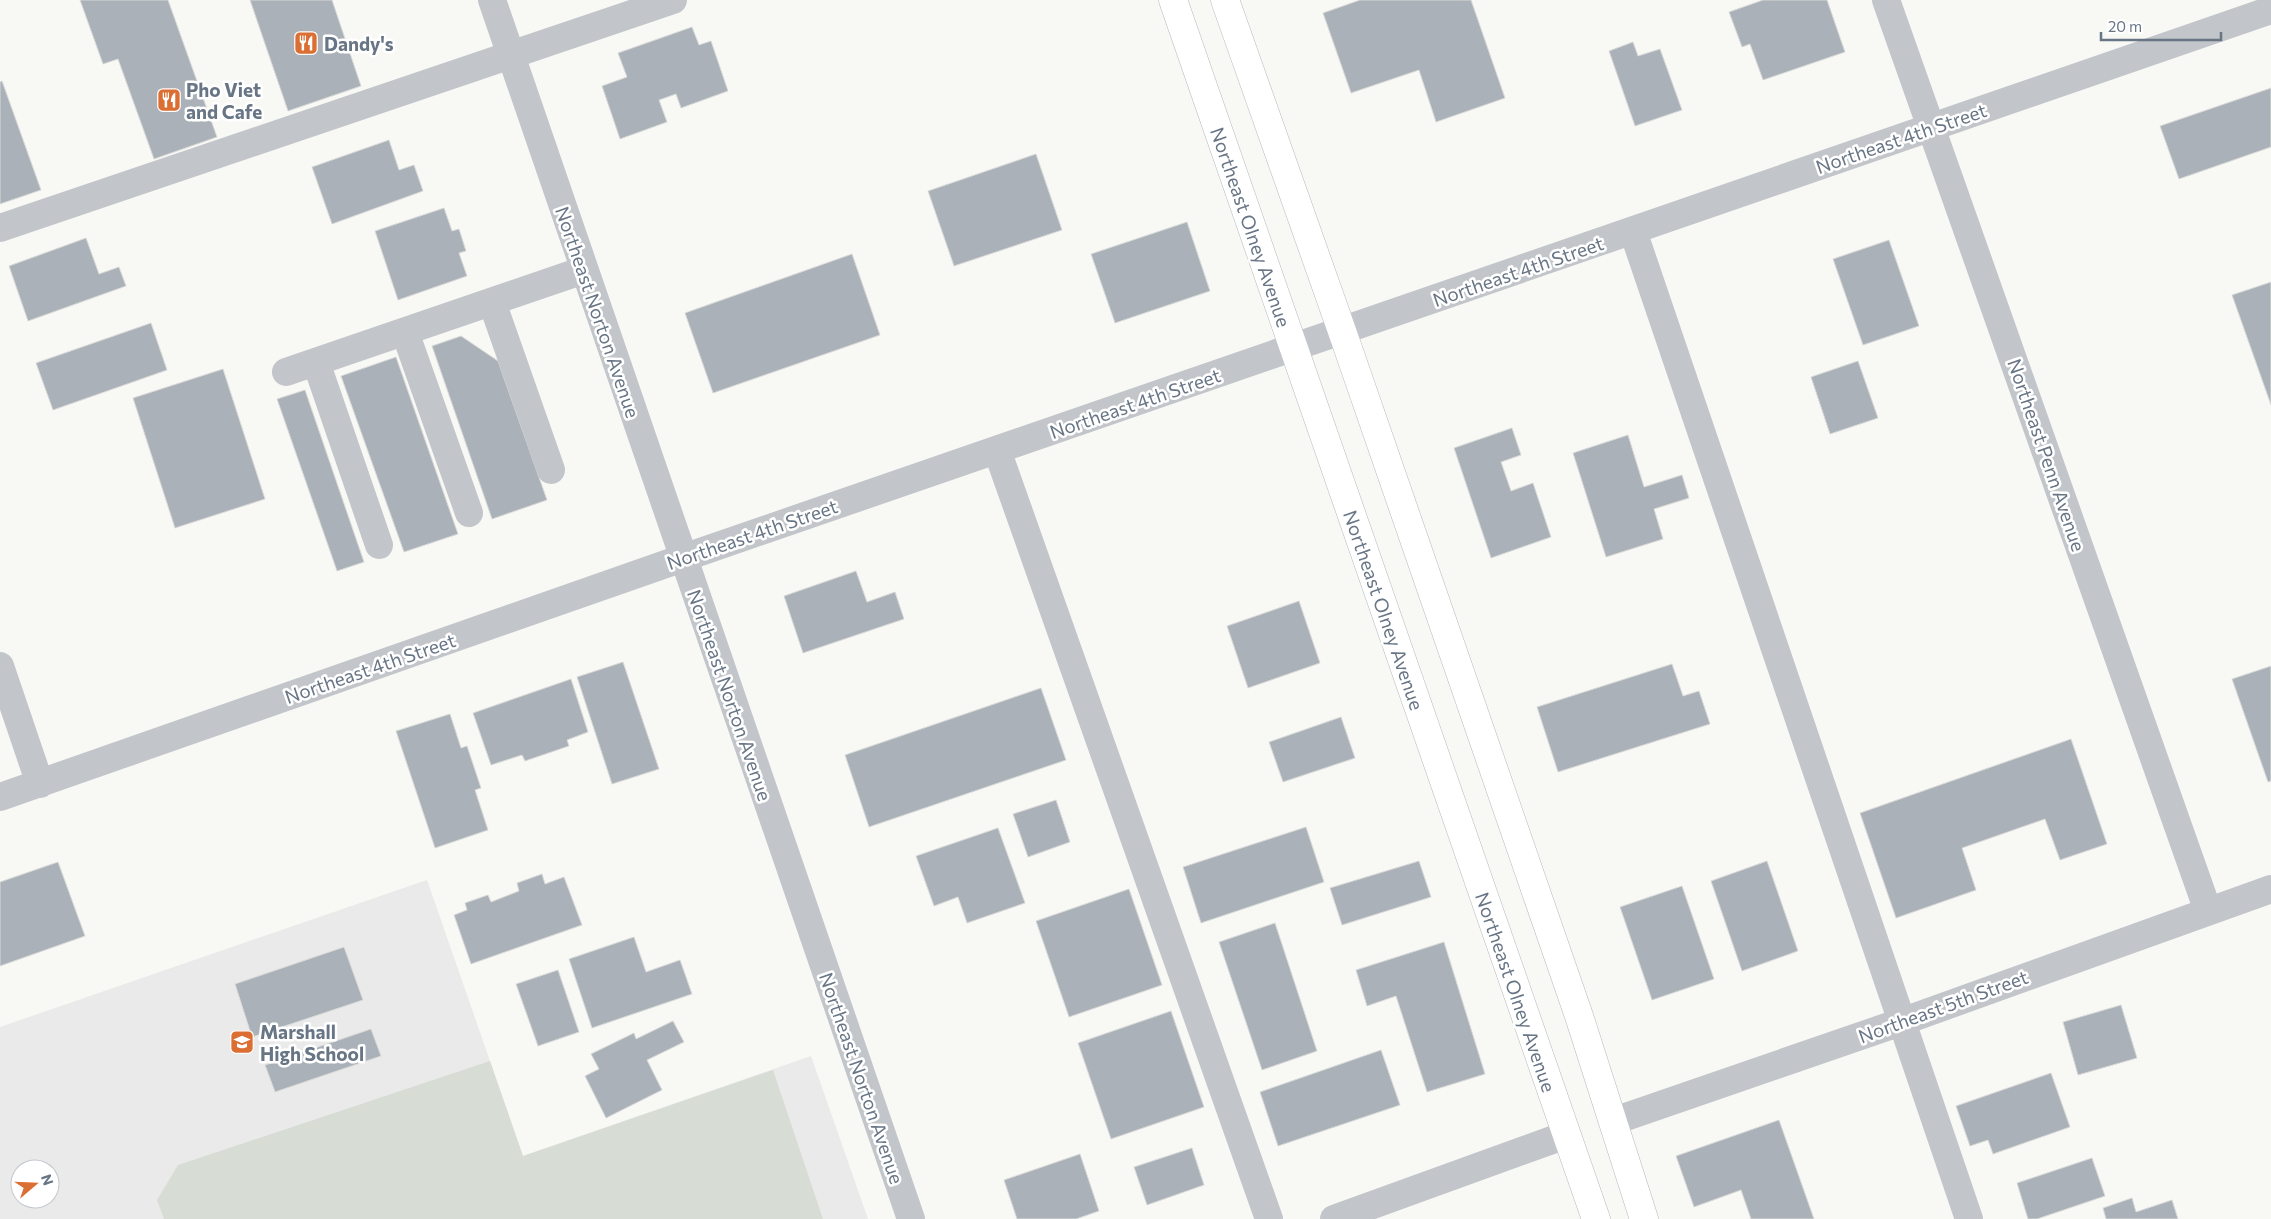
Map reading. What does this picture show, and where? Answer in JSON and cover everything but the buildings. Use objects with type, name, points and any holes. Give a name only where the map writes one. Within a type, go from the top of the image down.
[{"type":"main road","name":"Northeast Olney Avenue","points":[[1173,0],[1596,1219]]},
{"type":"main road","points":[[1224,0],[1342,331],[1614,1121],[1644,1219]]},
{"type":"street","name":"Northeast Norton Avenue","points":[[492,0],[911,1219]]},
{"type":"street","points":[[0,228],[673,0]]},
{"type":"street","name":"Northeast Penn Avenue","points":[[1886,0],[2208,911]]},
{"type":"street","name":"Northeast 4th Street","points":[[0,797],[683,558],[2271,10]]},
{"type":"street","points":[[1632,231],[1969,1219]]},
{"type":"street","points":[[286,372],[584,270]]},
{"type":"street","points":[[492,302],[551,470]]},
{"type":"street","points":[[405,332],[469,513]]},
{"type":"street","points":[[316,362],[379,545]]},
{"type":"street","points":[[997,450],[1269,1219]]},
{"type":"street","points":[[0,666],[40,784]]},
{"type":"street","name":"Northeast 5th Street","points":[[1614,1121],[1901,1022],[2271,889]]},
{"type":"street","points":[[1334,1219],[1566,1136]]},
{"type":"shaded area","name":"Marshall High School","points":[[427,880],[523,1156],[811,1056],[868,1219],[0,1219],[0,1027]]},
{"type":"shaded area","points":[[490,1061],[523,1156],[773,1070],[823,1219],[164,1219],[157,1200],[178,1165]]},
{"type":"place","name":"Dandy's","points":[[306,43]]},
{"type":"place","name":"Pho Viet and Cafe","points":[[169,100]]},
{"type":"place","name":"Marshall High School","points":[[242,1042]]}]
